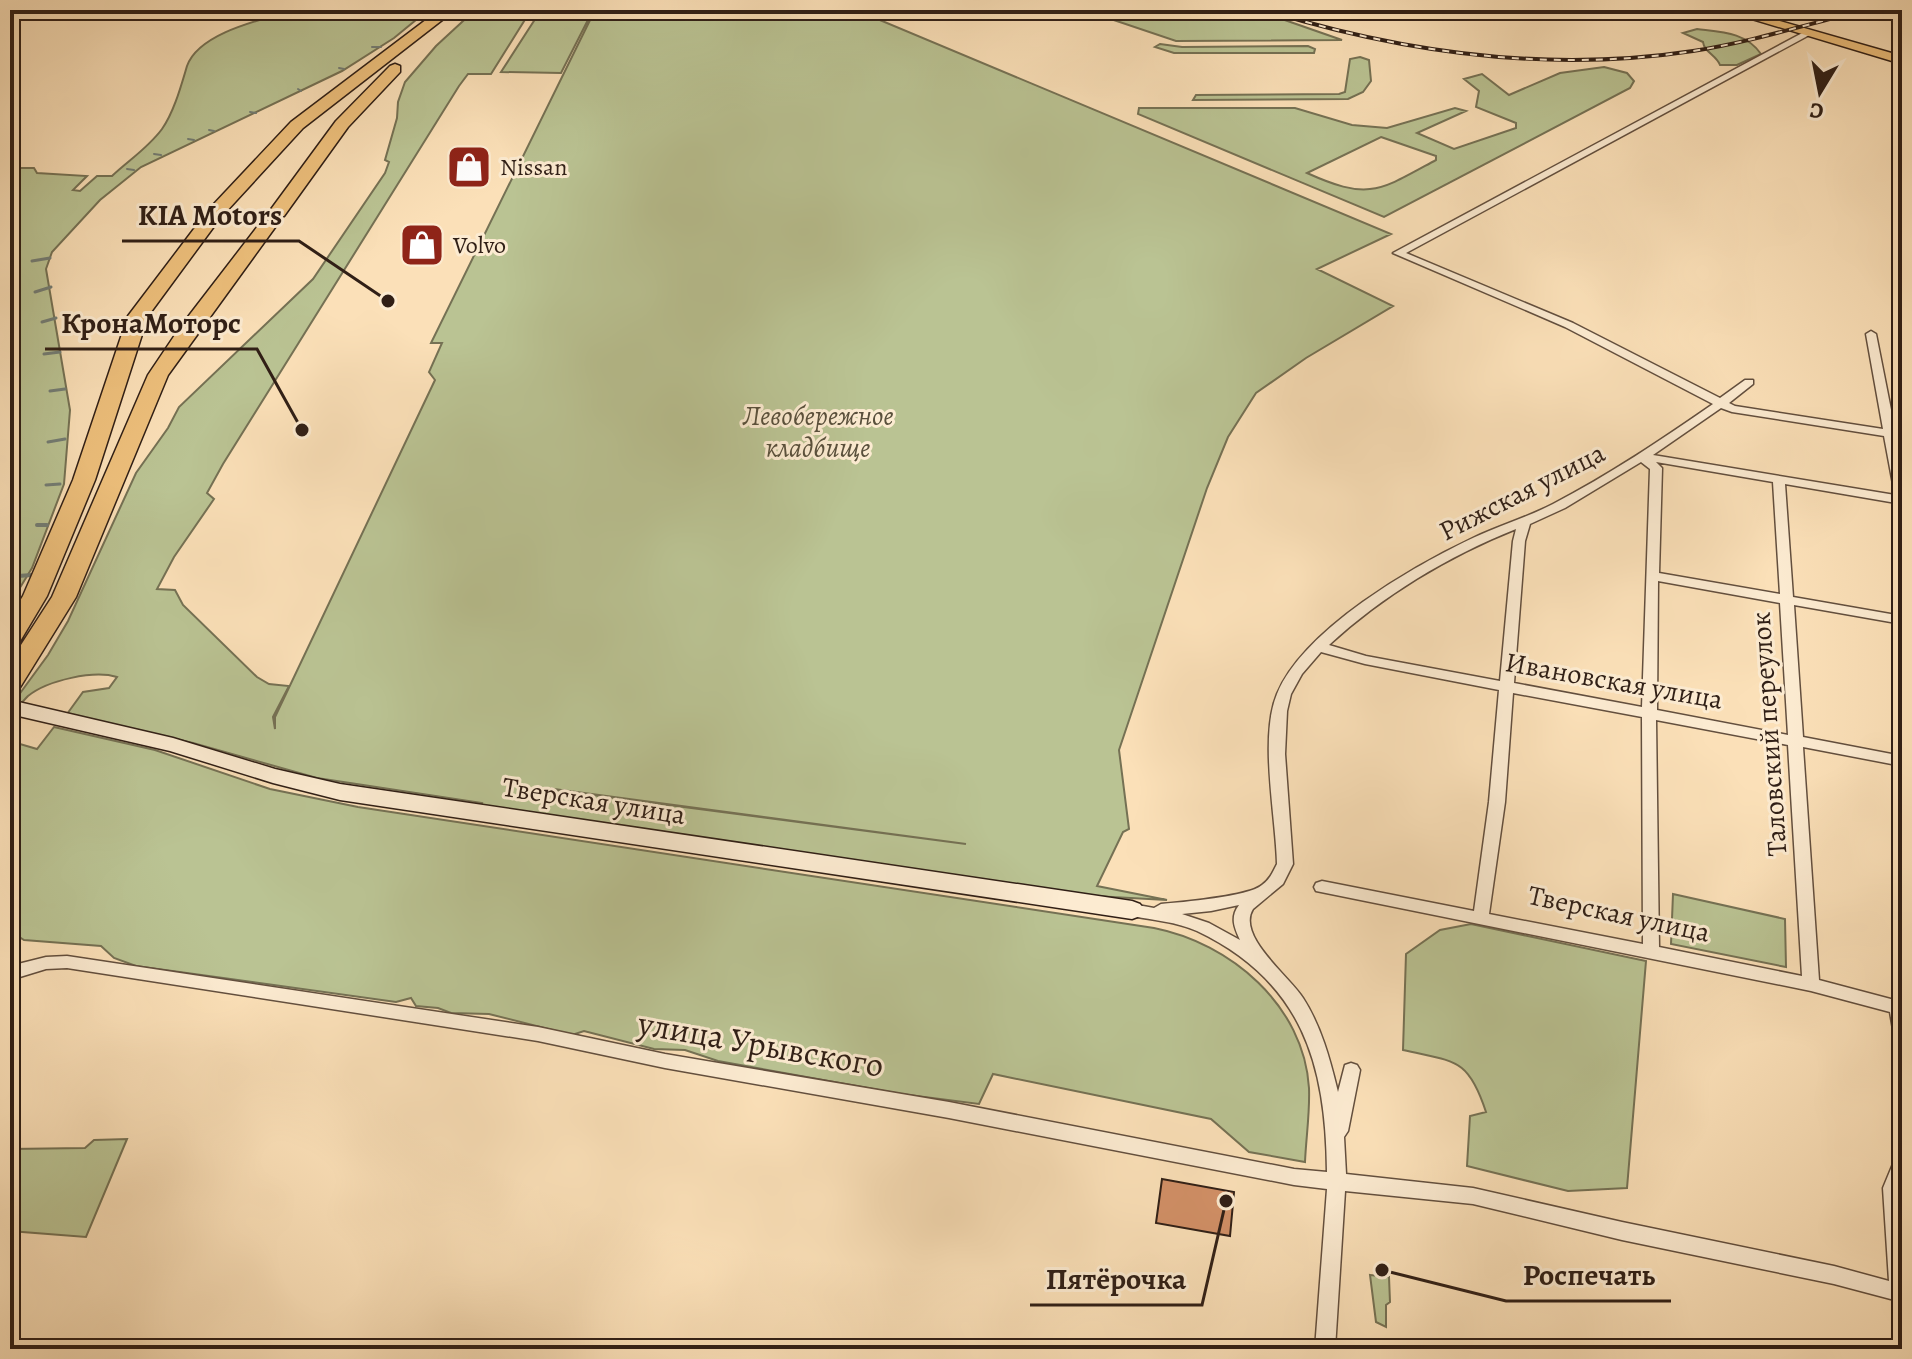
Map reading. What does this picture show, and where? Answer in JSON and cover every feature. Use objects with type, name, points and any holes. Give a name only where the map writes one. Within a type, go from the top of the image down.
[{"type":"highway","points":[[10,637],[35,596],[84,480],[138,316],[158,285],[212,217],[297,125],[448,10]]},
{"type":"highway","points":[[10,683],[64,597],[158,375],[188,330],[342,124],[371,91],[466,10]]},
{"type":"main road","points":[[1728,10],[1902,58]]},
{"type":"main road","points":[[1739,10],[1902,58]]},
{"type":"street","points":[[1809,33],[1398,253],[1569,325],[1721,404],[1746,413],[1897,435]]},
{"type":"street","points":[[1641,456],[1902,500],[1897,435],[1871,334]]},
{"type":"street","name":"Рижская улица","points":[[1264,964],[1244,934],[1240,920],[1259,894],[1275,882],[1285,864],[1279,711],[1296,673],[1319,647],[1359,613],[1414,577],[1472,543],[1558,506],[1641,456],[1749,382]]},
{"type":"street","points":[[1641,456],[1656,468],[1651,531],[1651,952]]},
{"type":"street","name":"Таловский переулок","points":[[1779,481],[1811,984]]},
{"type":"street","points":[[1481,916],[1497,802],[1519,541],[1524,521]]},
{"type":"street","points":[[1653,576],[1902,620]]},
{"type":"street","name":"Ивановская улица","points":[[1319,647],[1365,660],[1902,761]]},
{"type":"street","name":"Тверская улица","points":[[10,707],[55,716],[340,792],[1132,910]]},
{"type":"street","name":"Тверская улица","points":[[1322,887],[1481,916],[1811,984],[1900,1008]]},
{"type":"street","points":[[1132,910],[1195,908],[1259,894]]},
{"type":"street","points":[[1132,910],[1205,928],[1264,964],[1294,996],[1315,1032],[1326,1066],[1336,1147],[1333,1250],[1325,1349]]},
{"type":"street","name":"улица Урывского","points":[[10,973],[46,963],[67,962],[398,1011],[455,1024],[538,1034],[665,1061],[1335,1183]]},
{"type":"street","points":[[1900,1008],[1902,1042]]},
{"type":"street","points":[[1336,1147],[1351,1070]]},
{"type":"street","points":[[1335,1183],[1448,1191],[1834,1275],[1901,1293],[1892,1188],[1902,1165]]},
{"type":"green space","points":[[294,10],[419,10],[422,15],[394,38],[342,71],[141,167],[100,200],[52,252],[46,269],[70,410],[64,484],[32,568],[10,604],[10,168],[34,168],[37,173],[87,176],[73,190],[80,191],[97,176],[112,176],[162,129],[174,107],[194,54],[218,36]]},
{"type":"green space","name":"Левобережное кладбище","points":[[475,10],[531,10],[491,74],[468,74],[459,86],[223,464],[207,493],[214,499],[174,557],[157,589],[175,590],[183,605],[257,677],[269,684],[289,686],[273,717],[275,729],[275,717],[435,380],[429,372],[442,343],[431,343],[595,10],[856,10],[1391,234],[1317,269],[1393,306],[1306,358],[1256,393],[1228,437],[1207,488],[1119,750],[1129,829],[1123,832],[1097,886],[1167,900],[1076,895],[480,808],[482,803],[317,778],[193,743],[67,714],[83,692],[109,688],[117,677],[107,675],[84,676],[47,685],[28,696],[10,716],[10,707],[48,655],[68,621],[136,473],[179,407],[313,279],[385,173],[389,162],[385,160],[405,82],[436,46]],"holes":[[[547,788],[966,844],[546,789]]]},
{"type":"green space","points":[[541,10],[593,10],[561,73],[501,72]]},
{"type":"green space","points":[[1084,10],[1114,10],[1129,14],[1138,10],[1256,10],[1342,40],[1176,41]]},
{"type":"green space","points":[[1697,29],[1740,37],[1761,54],[1737,65],[1720,65],[1703,42],[1683,33]]},
{"type":"green space","points":[[1160,44],[1182,47],[1308,46],[1315,49],[1314,53],[1174,53],[1155,47]]},
{"type":"green space","points":[[1360,57],[1369,60],[1371,81],[1363,92],[1348,99],[1193,100],[1196,95],[1339,94],[1345,92],[1350,59]]},
{"type":"green space","points":[[1604,67],[1627,73],[1634,81],[1630,88],[1384,217],[1138,114],[1139,108],[1295,108],[1352,125],[1387,128],[1455,108],[1466,111],[1417,133],[1454,149],[1516,128],[1516,123],[1476,107],[1479,91],[1464,79],[1482,74],[1509,95],[1560,73]],"holes":[[[1381,137],[1436,156],[1436,160],[1401,179],[1373,189],[1345,187],[1307,173]]]},
{"type":"green space","points":[[54,727],[155,750],[270,789],[358,807],[1154,928],[1182,936],[1235,963],[1258,982],[1278,1005],[1293,1030],[1304,1058],[1309,1088],[1305,1162],[1249,1152],[1211,1119],[993,1074],[979,1104],[901,1094],[718,1061],[685,1050],[654,1049],[584,1031],[572,1035],[489,1014],[451,1013],[416,1006],[411,998],[396,1002],[136,966],[114,958],[101,946],[24,940],[10,931],[10,741],[37,749]]},
{"type":"green space","points":[[1673,894],[1785,919],[1786,967],[1671,944]]},
{"type":"green space","points":[[1471,924],[1646,961],[1627,1188],[1568,1191],[1467,1166],[1470,1116],[1486,1112],[1473,1081],[1466,1071],[1447,1060],[1403,1050],[1406,954],[1440,930]]},
{"type":"green space","points":[[127,1139],[86,1237],[10,1231],[10,1149],[85,1148],[94,1140]]},
{"type":"green space","points":[[1370,1275],[1389,1277],[1390,1302],[1386,1305],[1386,1327],[1376,1322]]},
{"type":"building","points":[[1162,1179],[1234,1192],[1230,1236],[1156,1223]]},
{"type":"waterway","points":[[411,18],[420,18]]},
{"type":"waterway","points":[[372,47],[381,47]]},
{"type":"waterway","points":[[339,68],[344,69]]},
{"type":"waterway","points":[[250,112],[256,113]]},
{"type":"waterway","points":[[209,130],[214,131]]},
{"type":"waterway","points":[[188,139],[194,140]]},
{"type":"waterway","points":[[154,154],[161,155]]},
{"type":"waterway","points":[[127,169],[134,170]]},
{"type":"waterway","points":[[32,261],[50,258]]},
{"type":"waterway","points":[[35,292],[51,287]]},
{"type":"waterway","points":[[42,322],[56,318]]},
{"type":"waterway","points":[[44,354],[60,352]]},
{"type":"waterway","points":[[50,391],[65,389]]},
{"type":"waterway","points":[[48,442],[65,439]]},
{"type":"waterway","points":[[46,485],[60,484]]},
{"type":"waterway","points":[[37,525],[47,525]]},
{"type":"waterway","points":[[18,576],[32,575]]},
{"type":"railway","points":[[1265,10],[1370,38],[1423,48],[1477,55],[1584,60],[1693,51],[1758,38],[1865,10]]},
{"type":"place","name":"Nissan","points":[[469,167]]},
{"type":"place","name":"Volvo","points":[[422,245]]},
{"type":"place","name":"KIA Motors","points":[[388,301]]},
{"type":"place","name":"КронаМоторс","points":[[302,430]]},
{"type":"place","name":"Пятёрочка","points":[[1226,1201]]},
{"type":"place","name":"Роспечать","points":[[1382,1270]]}]
